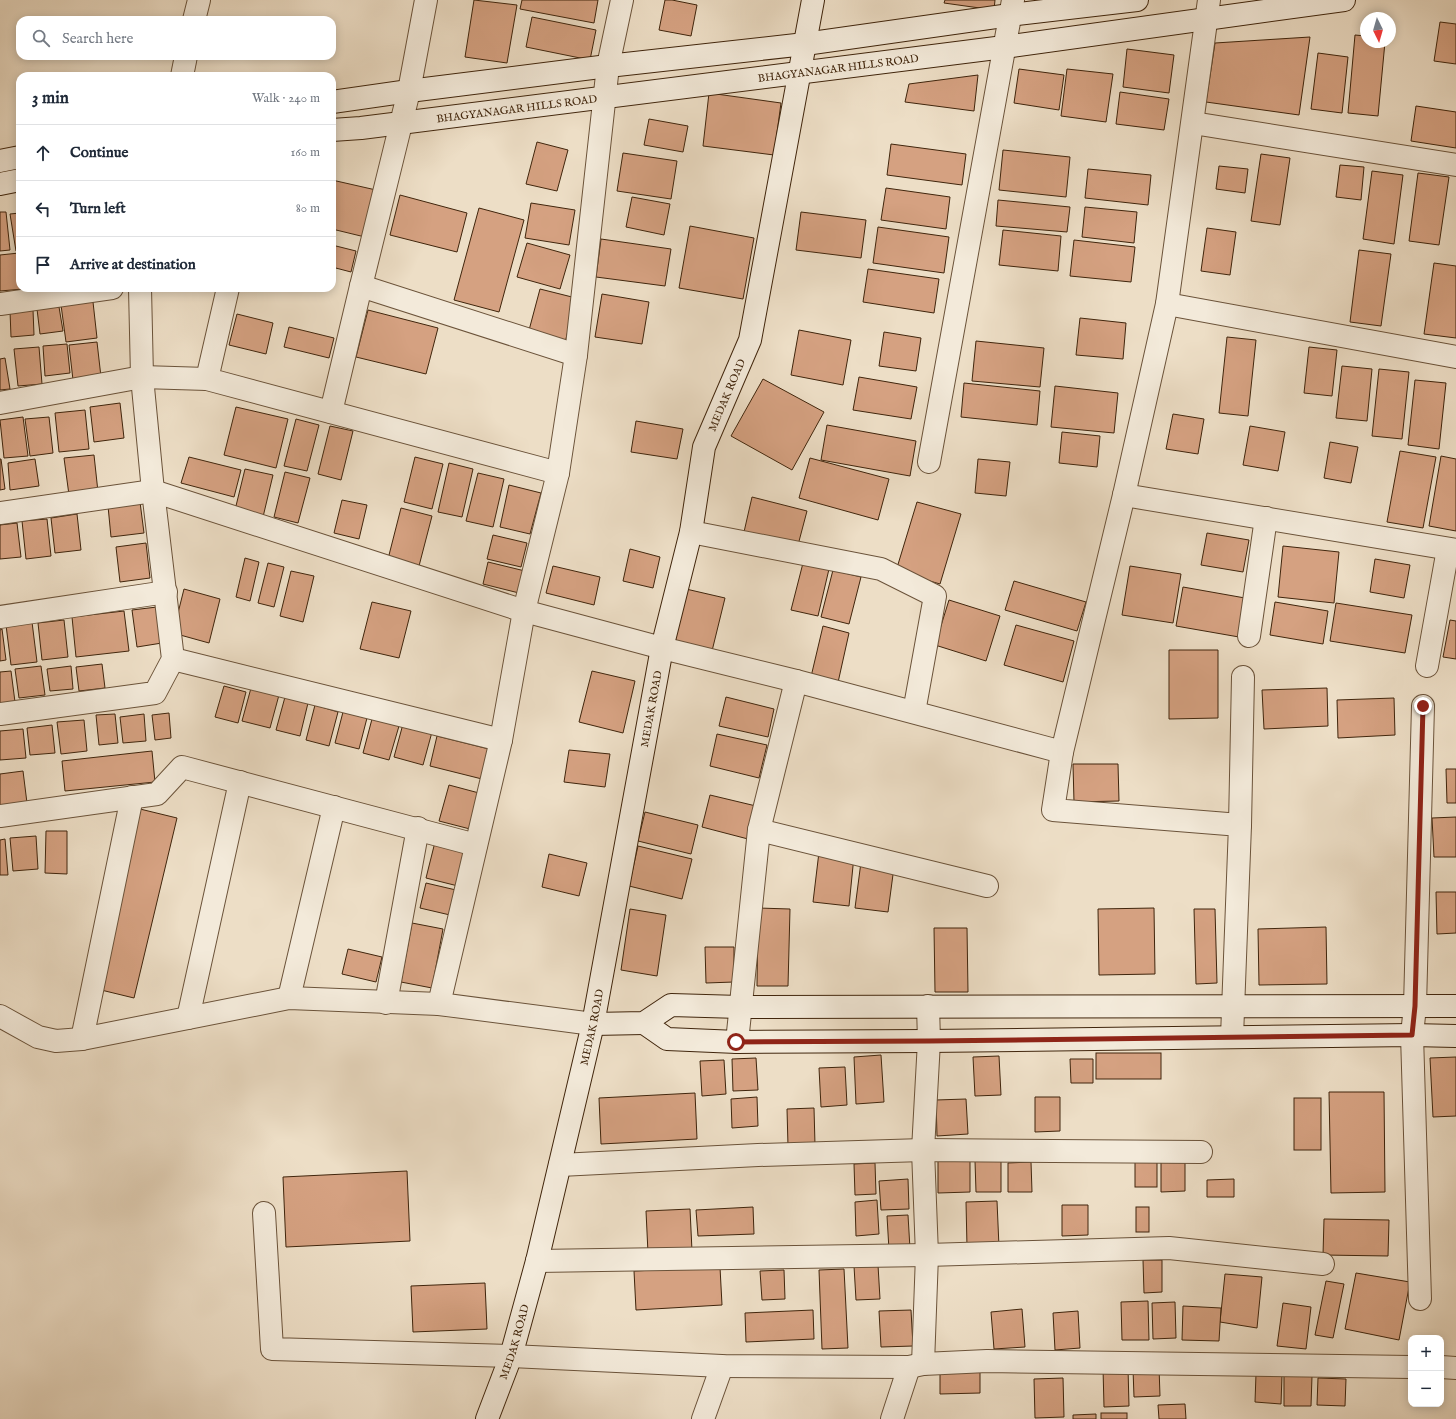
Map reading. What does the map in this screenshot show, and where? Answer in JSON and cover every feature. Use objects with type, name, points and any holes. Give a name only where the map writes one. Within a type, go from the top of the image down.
[{"type":"street","points":[[195,16],[199,0]]},
{"type":"street","points":[[332,412],[409,90],[426,0]]},
{"type":"street","points":[[439,1004],[501,740],[524,611],[558,473],[576,355],[608,66],[622,0]]},
{"type":"street","name":"MEDAK ROAD","points":[[487,1419],[511,1356],[537,1261],[593,1024],[662,648],[691,532],[704,447],[750,340],[813,0]]},
{"type":"street","points":[[336,101],[409,90],[806,44],[1011,8],[1137,0]]},
{"type":"street","name":"BHAGYANAGAR HILLS ROAD","points":[[336,130],[361,128],[1004,47],[1207,10],[1344,0]]},
{"type":"street","points":[[929,462],[1011,8]]},
{"type":"street","points":[[1207,10],[1167,304],[1124,494],[1062,752],[1053,810],[1240,825]]},
{"type":"street","points":[[183,72],[185,60]]},
{"type":"street","points":[[1192,123],[1456,165]]},
{"type":"street","points":[[0,161],[16,158]]},
{"type":"street","points":[[0,184],[16,181]]},
{"type":"street","points":[[361,286],[576,355]]},
{"type":"street","points":[[0,304],[84,292]]},
{"type":"street","points":[[0,714],[155,693],[174,659],[153,491],[142,377],[140,292]]},
{"type":"street","points":[[207,379],[227,292]]},
{"type":"street","points":[[1167,304],[1456,357]]},
{"type":"street","points":[[0,403],[142,377],[207,379],[558,473]]},
{"type":"street","points":[[0,513],[153,491],[524,611],[662,648],[796,681],[1062,752]]},
{"type":"street","points":[[1124,494],[1452,550],[1427,666]]},
{"type":"street","points":[[1249,636],[1266,518]]},
{"type":"street","points":[[691,532],[881,569],[935,596],[914,712]]},
{"type":"street","points":[[0,617],[166,592]]},
{"type":"street","points":[[174,659],[501,740]]},
{"type":"street","points":[[1232,1037],[1240,825],[1243,677]]},
{"type":"street","points":[[736,1042],[759,830],[796,681]]},
{"type":"street","points":[[1420,1299],[1412,1035],[1415,1006],[1423,706]]},
{"type":"street","points":[[0,816],[157,794],[182,767],[418,828],[476,845]]},
{"type":"street","points":[[188,1018],[240,782]]},
{"type":"street","points":[[82,1039],[132,797]]},
{"type":"street","points":[[289,998],[334,807]]},
{"type":"street","points":[[386,1003],[418,828]]},
{"type":"street","points":[[759,830],[987,886]]},
{"type":"street","points":[[0,1016],[38,1037],[56,1041],[82,1039],[289,998],[439,1004],[593,1024],[644,1023],[671,1005],[740,1007],[1233,1005],[1456,1006]]},
{"type":"street","points":[[892,1419],[916,1365],[927,1255],[923,1150],[929,1041],[928,1006]]},
{"type":"street","points":[[644,1023],[667,1039],[736,1042],[1412,1035],[1456,1036]]},
{"type":"street","points":[[560,1165],[758,1155],[923,1150],[1201,1152]]},
{"type":"street","points":[[264,1213],[272,1349],[511,1356],[722,1366],[916,1365],[987,1361],[1408,1367]]},
{"type":"street","points":[[537,1261],[764,1259],[1169,1248],[1323,1264]]},
{"type":"street","points":[[703,1419],[722,1366]]},
{"type":"street","points":[[1444,1367],[1456,1368]]},
{"type":"building","points":[[474,0],[517,5],[507,63],[465,57]]},
{"type":"building","points":[[522,0],[598,0],[594,23],[520,9]]},
{"type":"building","points":[[665,0],[697,5],[691,36],[659,30]]},
{"type":"building","points":[[945,0],[995,0],[994,10],[944,3]]},
{"type":"building","points":[[532,17],[596,30],[590,60],[526,47]]},
{"type":"building","points":[[1440,22],[1456,24],[1456,64],[1434,61]]},
{"type":"building","points":[[1355,35],[1360,35],[1360,48],[1384,48],[1378,116],[1348,113]]},
{"type":"building","points":[[1310,37],[1299,115],[1206,102],[1215,43]]},
{"type":"building","points":[[1127,49],[1174,55],[1169,93],[1123,87]]},
{"type":"building","points":[[1318,53],[1348,57],[1342,113],[1311,109]]},
{"type":"building","points":[[1019,69],[1064,75],[1059,110],[1014,103]]},
{"type":"building","points":[[1067,69],[1113,74],[1106,122],[1061,116]]},
{"type":"building","points":[[978,75],[974,111],[905,102],[909,84]]},
{"type":"building","points":[[1120,92],[1169,99],[1164,130],[1116,124]]},
{"type":"building","points":[[709,93],[781,103],[774,155],[703,146]]},
{"type":"building","points":[[1416,106],[1456,112],[1456,148],[1411,141]]},
{"type":"building","points":[[649,119],[688,126],[683,152],[644,145]]},
{"type":"building","points":[[537,142],[568,150],[557,191],[526,184]]},
{"type":"building","points":[[891,144],[966,154],[962,185],[887,175]]},
{"type":"building","points":[[1003,150],[1070,157],[1066,197],[999,190]]},
{"type":"building","points":[[623,153],[677,161],[671,199],[617,191]]},
{"type":"building","points":[[1261,154],[1290,158],[1280,225],[1251,221]]},
{"type":"building","points":[[1340,165],[1364,167],[1361,200],[1336,197]]},
{"type":"building","points":[[1219,166],[1248,169],[1245,193],[1216,189]]},
{"type":"building","points":[[1088,169],[1151,175],[1148,205],[1085,198]]},
{"type":"building","points":[[1372,171],[1403,175],[1394,244],[1363,239]]},
{"type":"building","points":[[1418,173],[1449,177],[1439,245],[1409,241]]},
{"type":"building","points":[[336,181],[376,190],[365,237],[336,230]]},
{"type":"building","points":[[886,188],[950,197],[946,229],[881,220]]},
{"type":"building","points":[[400,195],[467,213],[457,252],[390,235]]},
{"type":"building","points":[[632,197],[670,204],[664,235],[626,227]]},
{"type":"building","points":[[998,200],[1070,207],[1067,232],[996,226]]},
{"type":"building","points":[[531,203],[575,210],[569,245],[525,238]]},
{"type":"building","points":[[1085,207],[1137,212],[1134,243],[1082,237]]},
{"type":"building","points":[[479,208],[524,220],[499,312],[454,300]]},
{"type":"building","points":[[0,212],[6,212],[10,250],[0,251]]},
{"type":"building","points":[[801,212],[866,220],[861,258],[796,250]]},
{"type":"building","points":[[16,213],[16,251],[10,214]]},
{"type":"building","points":[[690,226],[754,238],[743,299],[679,288]]},
{"type":"building","points":[[878,227],[949,237],[944,273],[873,263]]},
{"type":"building","points":[[1207,228],[1236,232],[1230,275],[1201,271]]},
{"type":"building","points":[[1003,230],[1061,236],[1058,271],[999,265]]},
{"type":"building","points":[[601,239],[671,249],[665,286],[596,277]]},
{"type":"building","points":[[1074,240],[1135,247],[1131,282],[1070,276]]},
{"type":"building","points":[[527,243],[570,255],[560,289],[517,277]]},
{"type":"building","points":[[336,246],[356,251],[351,272],[336,268]]},
{"type":"building","points":[[1359,250],[1391,254],[1381,326],[1350,322]]},
{"type":"building","points":[[16,253],[16,290],[0,291],[0,255]]},
{"type":"building","points":[[1434,263],[1456,266],[1456,338],[1424,334]]},
{"type":"building","points":[[868,269],[939,279],[934,313],[863,302]]},
{"type":"building","points":[[540,289],[576,298],[565,343],[528,334]]},
{"type":"building","points":[[602,294],[649,302],[642,344],[595,337]]},
{"type":"building","points":[[93,302],[97,338],[66,342],[61,305]]},
{"type":"building","points":[[59,307],[63,331],[40,334],[37,309]]},
{"type":"building","points":[[33,310],[34,335],[11,337],[10,311]]},
{"type":"building","points":[[368,310],[438,328],[426,374],[356,357]]},
{"type":"building","points":[[237,314],[273,323],[266,354],[229,345]]},
{"type":"building","points":[[1080,318],[1126,323],[1123,359],[1076,355]]},
{"type":"building","points":[[289,327],[334,338],[329,358],[284,347]]},
{"type":"building","points":[[799,330],[851,340],[843,385],[791,375]]},
{"type":"building","points":[[884,332],[921,338],[916,371],[879,366]]},
{"type":"building","points":[[1227,337],[1256,340],[1248,416],[1219,413]]},
{"type":"building","points":[[976,341],[1044,348],[1040,387],[972,381]]},
{"type":"building","points":[[97,342],[101,377],[73,380],[69,345]]},
{"type":"building","points":[[67,344],[70,373],[45,376],[43,346]]},
{"type":"building","points":[[39,347],[42,384],[18,386],[14,349]]},
{"type":"building","points":[[1309,347],[1337,350],[1332,396],[1304,393]]},
{"type":"building","points":[[5,358],[10,389],[0,390],[0,359]]},
{"type":"building","points":[[1342,366],[1372,369],[1367,421],[1336,418]]},
{"type":"building","points":[[1379,369],[1409,372],[1402,439],[1372,436]]},
{"type":"building","points":[[859,377],[917,387],[911,419],[853,410]]},
{"type":"building","points":[[763,379],[824,412],[792,470],[731,436]]},
{"type":"building","points":[[1415,380],[1446,383],[1439,449],[1408,445]]},
{"type":"building","points":[[964,383],[1040,391],[1037,425],[961,417]]},
{"type":"building","points":[[1055,386],[1118,393],[1114,433],[1051,427]]},
{"type":"building","points":[[120,403],[124,438],[94,442],[90,407]]},
{"type":"building","points":[[236,407],[288,419],[276,468],[224,455]]},
{"type":"building","points":[[85,410],[89,449],[59,452],[55,413]]},
{"type":"building","points":[[1173,414],[1204,419],[1198,454],[1166,449]]},
{"type":"building","points":[[23,417],[28,456],[4,458],[0,420]]},
{"type":"building","points":[[49,417],[53,453],[30,456],[25,419]]},
{"type":"building","points":[[296,419],[319,425],[307,471],[284,466]]},
{"type":"building","points":[[636,421],[683,429],[677,459],[631,452]]},
{"type":"building","points":[[827,425],[916,441],[910,476],[821,460]]},
{"type":"building","points":[[330,426],[353,431],[341,480],[318,474]]},
{"type":"building","points":[[1250,426],[1285,432],[1278,471],[1243,465]]},
{"type":"building","points":[[1062,432],[1100,436],[1097,467],[1059,463]]},
{"type":"building","points":[[1330,442],[1358,447],[1351,483],[1324,478]]},
{"type":"building","points":[[1400,451],[1436,457],[1423,528],[1387,522]]},
{"type":"building","points":[[94,455],[98,492],[69,495],[64,458]]},
{"type":"building","points":[[1441,456],[1456,459],[1456,531],[1429,526]]},
{"type":"building","points":[[189,457],[241,470],[234,497],[181,483]]},
{"type":"building","points":[[415,457],[443,464],[432,509],[404,502]]},
{"type":"building","points":[[810,458],[889,479],[878,520],[799,498]]},
{"type":"building","points":[[0,459],[5,489],[0,490]]},
{"type":"building","points":[[35,459],[39,486],[10,490],[8,463]]},
{"type":"building","points":[[978,459],[1010,462],[1006,496],[975,493]]},
{"type":"building","points":[[449,463],[473,469],[462,517],[438,512]]},
{"type":"building","points":[[245,469],[273,475],[263,517],[235,510]]},
{"type":"building","points":[[285,472],[310,478],[298,523],[274,517]]},
{"type":"building","points":[[478,473],[504,479],[493,527],[466,521]]},
{"type":"building","points":[[509,485],[541,493],[530,534],[500,527]]},
{"type":"building","points":[[752,497],[807,511],[798,545],[744,532]]},
{"type":"building","points":[[342,500],[367,505],[359,539],[334,533]]},
{"type":"building","points":[[140,502],[144,533],[111,537],[108,506]]},
{"type":"building","points":[[917,502],[961,514],[940,584],[896,571]]},
{"type":"building","points":[[401,508],[432,516],[419,566],[388,559]]},
{"type":"building","points":[[77,514],[81,550],[55,553],[51,518]]},
{"type":"building","points":[[47,519],[51,556],[26,559],[22,521]]},
{"type":"building","points":[[17,523],[21,557],[0,559],[0,525]]},
{"type":"building","points":[[1207,533],[1249,540],[1243,572],[1201,565]]},
{"type":"building","points":[[493,535],[527,543],[521,567],[487,559]]},
{"type":"building","points":[[146,543],[150,578],[120,582],[116,547]]},
{"type":"building","points":[[1283,546],[1339,552],[1334,603],[1278,597]]},
{"type":"building","points":[[630,549],[660,557],[653,588],[623,581]]},
{"type":"building","points":[[245,558],[259,562],[250,601],[236,597]]},
{"type":"building","points":[[1375,559],[1410,565],[1404,598],[1370,592]]},
{"type":"building","points":[[488,562],[525,571],[519,593],[483,584]]},
{"type":"building","points":[[268,563],[284,567],[274,607],[258,603]]},
{"type":"building","points":[[803,563],[829,569],[818,616],[791,610]]},
{"type":"building","points":[[553,566],[600,577],[594,605],[546,593]]},
{"type":"building","points":[[1130,566],[1181,574],[1173,623],[1122,615]]},
{"type":"building","points":[[833,570],[861,577],[849,624],[821,617]]},
{"type":"building","points":[[291,571],[314,576],[303,622],[280,616]]},
{"type":"building","points":[[1014,581],[1086,602],[1077,631],[1005,610]]},
{"type":"building","points":[[1183,587],[1245,598],[1239,637],[1176,626]]},
{"type":"building","points":[[184,589],[220,599],[209,643],[173,633]]},
{"type":"building","points":[[686,589],[725,598],[712,651],[673,641]]},
{"type":"building","points":[[949,600],[1000,616],[986,661],[935,645]]},
{"type":"building","points":[[372,602],[411,611],[399,658],[360,649]]},
{"type":"building","points":[[1275,602],[1328,611],[1323,644],[1270,635]]},
{"type":"building","points":[[1336,603],[1412,615],[1405,653],[1330,641]]},
{"type":"building","points":[[157,607],[162,643],[137,647],[132,610]]},
{"type":"building","points":[[124,611],[129,651],[76,657],[72,617]]},
{"type":"building","points":[[64,620],[68,657],[42,660],[38,623]]},
{"type":"building","points":[[1450,620],[1456,621],[1456,659],[1443,657]]},
{"type":"building","points":[[32,622],[37,662],[11,665],[6,625]]},
{"type":"building","points":[[1016,625],[1074,641],[1063,682],[1004,665]]},
{"type":"building","points":[[823,626],[849,633],[837,687],[810,681]]},
{"type":"building","points":[[2,629],[6,660],[0,661],[0,630]]},
{"type":"building","points":[[1169,650],[1218,650],[1218,718],[1169,719]]},
{"type":"building","points":[[102,664],[105,688],[79,691],[76,667]]},
{"type":"building","points":[[41,666],[45,695],[19,698],[15,669]]},
{"type":"building","points":[[71,666],[73,689],[50,691],[47,669]]},
{"type":"building","points":[[11,671],[15,702],[0,704],[0,672]]},
{"type":"building","points":[[592,671],[635,681],[623,733],[579,722]]},
{"type":"building","points":[[224,686],[246,692],[238,723],[215,717]]},
{"type":"building","points":[[251,688],[279,695],[270,728],[242,721]]},
{"type":"building","points":[[1327,688],[1328,726],[1264,729],[1262,690]]},
{"type":"building","points":[[285,697],[308,703],[300,736],[276,730]]},
{"type":"building","points":[[726,697],[774,709],[768,737],[719,726]]},
{"type":"building","points":[[1394,698],[1395,735],[1338,738],[1337,700]]},
{"type":"building","points":[[315,705],[338,712],[329,746],[306,740]]},
{"type":"building","points":[[343,712],[367,718],[359,749],[335,743]]},
{"type":"building","points":[[169,713],[171,738],[155,740],[152,715]]},
{"type":"building","points":[[115,714],[118,743],[99,745],[96,715]]},
{"type":"building","points":[[144,714],[146,741],[123,743],[120,717]]},
{"type":"building","points":[[372,719],[399,726],[389,760],[363,753]]},
{"type":"building","points":[[84,720],[87,751],[61,754],[57,722]]},
{"type":"building","points":[[403,724],[432,732],[423,765],[394,757]]},
{"type":"building","points":[[52,725],[55,753],[30,755],[27,728]]},
{"type":"building","points":[[23,729],[26,758],[0,760],[0,731]]},
{"type":"building","points":[[717,734],[767,745],[759,778],[710,766]]},
{"type":"building","points":[[437,736],[489,749],[482,779],[430,766]]},
{"type":"building","points":[[569,750],[610,754],[605,787],[564,782]]},
{"type":"building","points":[[152,751],[155,782],[65,791],[62,761]]},
{"type":"building","points":[[1073,764],[1118,764],[1119,801],[1074,802]]},
{"type":"building","points":[[1446,769],[1456,769],[1456,803],[1447,803]]},
{"type":"building","points":[[23,771],[27,803],[0,806],[0,774]]},
{"type":"building","points":[[449,785],[479,793],[470,829],[439,821]]},
{"type":"building","points":[[710,795],[756,806],[748,839],[702,827]]},
{"type":"building","points":[[140,809],[177,818],[134,998],[97,989]]},
{"type":"building","points":[[645,812],[698,825],[691,854],[638,841]]},
{"type":"building","points":[[1456,817],[1456,857],[1434,857],[1432,818]]},
{"type":"building","points":[[46,831],[67,831],[67,874],[45,873]]},
{"type":"building","points":[[36,836],[38,869],[13,871],[10,838]]},
{"type":"building","points":[[5,839],[8,875],[0,875],[0,840]]},
{"type":"building","points":[[435,842],[466,850],[458,886],[426,878]]},
{"type":"building","points":[[638,846],[692,859],[682,899],[629,886]]},
{"type":"building","points":[[819,852],[854,856],[849,906],[813,902]]},
{"type":"building","points":[[549,854],[587,863],[579,896],[542,887]]},
{"type":"building","points":[[861,862],[894,867],[888,912],[855,908]]},
{"type":"building","points":[[426,883],[456,890],[450,915],[420,908]]},
{"type":"building","points":[[1436,892],[1456,892],[1456,933],[1437,934]]},
{"type":"building","points":[[758,908],[790,909],[788,986],[757,986]]},
{"type":"building","points":[[1154,908],[1155,974],[1099,975],[1098,909]]},
{"type":"building","points":[[630,909],[666,915],[657,976],[621,970]]},
{"type":"building","points":[[1194,909],[1215,909],[1217,983],[1196,984]]},
{"type":"building","points":[[412,923],[443,929],[432,988],[401,982]]},
{"type":"building","points":[[1326,927],[1327,984],[1259,985],[1258,929]]},
{"type":"building","points":[[934,928],[967,928],[968,992],[935,992]]},
{"type":"building","points":[[705,947],[734,947],[734,982],[706,983]]},
{"type":"building","points":[[348,949],[382,957],[376,982],[342,974]]},
{"type":"building","points":[[1096,1053],[1161,1053],[1161,1079],[1096,1079]]},
{"type":"building","points":[[881,1055],[884,1102],[856,1104],[854,1057]]},
{"type":"building","points":[[999,1056],[1001,1095],[975,1096],[973,1057]]},
{"type":"building","points":[[1456,1057],[1456,1116],[1433,1117],[1430,1058]]},
{"type":"building","points":[[756,1058],[758,1090],[733,1091],[732,1059]]},
{"type":"building","points":[[1070,1059],[1093,1059],[1093,1083],[1071,1083]]},
{"type":"building","points":[[724,1060],[726,1094],[702,1096],[700,1061]]},
{"type":"building","points":[[845,1067],[847,1105],[821,1107],[819,1068]]},
{"type":"building","points":[[1329,1092],[1384,1092],[1385,1192],[1331,1193]]},
{"type":"building","points":[[695,1093],[697,1139],[601,1144],[599,1098]]},
{"type":"building","points":[[757,1097],[758,1126],[732,1128],[731,1099]]},
{"type":"building","points":[[1035,1097],[1060,1097],[1060,1131],[1035,1132]]},
{"type":"building","points":[[1294,1098],[1321,1098],[1321,1150],[1294,1150]]},
{"type":"building","points":[[966,1099],[968,1134],[937,1136],[936,1100]]},
{"type":"building","points":[[814,1108],[815,1145],[788,1146],[787,1109]]},
{"type":"building","points":[[1135,1158],[1157,1158],[1157,1187],[1135,1187]]},
{"type":"building","points":[[1161,1159],[1185,1159],[1185,1191],[1161,1192]]},
{"type":"building","points":[[938,1160],[970,1160],[970,1192],[938,1193]]},
{"type":"building","points":[[1001,1160],[1001,1192],[976,1192],[975,1161]]},
{"type":"building","points":[[1031,1162],[1032,1192],[1008,1192],[1008,1163]]},
{"type":"building","points":[[875,1163],[876,1194],[855,1195],[854,1164]]},
{"type":"building","points":[[407,1171],[410,1241],[286,1247],[283,1177]]},
{"type":"building","points":[[908,1179],[909,1209],[881,1210],[879,1181]]},
{"type":"building","points":[[1234,1179],[1234,1197],[1207,1197],[1207,1180]]},
{"type":"building","points":[[877,1200],[879,1234],[856,1236],[855,1202]]},
{"type":"building","points":[[997,1201],[999,1247],[967,1247],[966,1202]]},
{"type":"building","points":[[1062,1205],[1088,1205],[1088,1235],[1062,1236]]},
{"type":"building","points":[[753,1207],[754,1234],[698,1236],[696,1210]]},
{"type":"building","points":[[1136,1207],[1149,1207],[1149,1232],[1136,1232]]},
{"type":"building","points":[[690,1209],[692,1251],[648,1253],[646,1211]]},
{"type":"building","points":[[908,1215],[910,1249],[889,1250],[887,1216]]},
{"type":"building","points":[[1324,1219],[1389,1220],[1388,1256],[1323,1255]]},
{"type":"building","points":[[1143,1260],[1162,1260],[1162,1292],[1144,1293]]},
{"type":"building","points":[[878,1265],[880,1299],[856,1300],[854,1266]]},
{"type":"building","points":[[720,1267],[722,1305],[636,1310],[634,1271]]},
{"type":"building","points":[[844,1269],[848,1348],[822,1349],[819,1270]]},
{"type":"building","points":[[784,1270],[785,1299],[762,1300],[760,1271]]},
{"type":"building","points":[[1356,1273],[1410,1282],[1399,1340],[1345,1329]]},
{"type":"building","points":[[1225,1274],[1262,1277],[1257,1328],[1220,1322]]},
{"type":"building","points":[[1326,1281],[1344,1284],[1333,1338],[1315,1335]]},
{"type":"building","points":[[485,1283],[487,1329],[413,1332],[411,1286]]},
{"type":"building","points":[[1148,1301],[1149,1340],[1122,1340],[1121,1302]]},
{"type":"building","points":[[1175,1302],[1176,1338],[1153,1339],[1152,1303]]},
{"type":"building","points":[[1283,1303],[1311,1307],[1306,1349],[1277,1346]]},
{"type":"building","points":[[1183,1306],[1221,1308],[1219,1341],[1182,1340]]},
{"type":"building","points":[[1022,1309],[1025,1347],[994,1349],[991,1312]]},
{"type":"building","points":[[813,1310],[814,1339],[746,1342],[745,1313]]},
{"type":"building","points":[[911,1310],[913,1346],[881,1347],[879,1311]]},
{"type":"building","points":[[1078,1311],[1080,1348],[1055,1350],[1053,1313]]},
{"type":"building","points":[[1159,1367],[1160,1396],[1134,1397],[1133,1369]]},
{"type":"building","points":[[1103,1368],[1128,1368],[1129,1406],[1104,1407]]},
{"type":"building","points":[[980,1372],[980,1393],[940,1394],[940,1373]]},
{"type":"building","points":[[1256,1374],[1282,1375],[1281,1404],[1255,1402]]},
{"type":"building","points":[[1284,1376],[1312,1376],[1311,1406],[1284,1406]]},
{"type":"building","points":[[1063,1378],[1064,1417],[1035,1418],[1034,1379]]},
{"type":"building","points":[[1318,1378],[1346,1379],[1345,1406],[1317,1405]]},
{"type":"building","points":[[1185,1404],[1186,1419],[1159,1419],[1158,1405]]},
{"type":"building","points":[[1101,1413],[1127,1413],[1127,1419],[1101,1419]]},
{"type":"building","points":[[1096,1414],[1096,1419],[1073,1419],[1073,1415]]},
{"type":"route","points":[[736,1042],[1412,1035],[1415,1006],[1423,706]]}]
